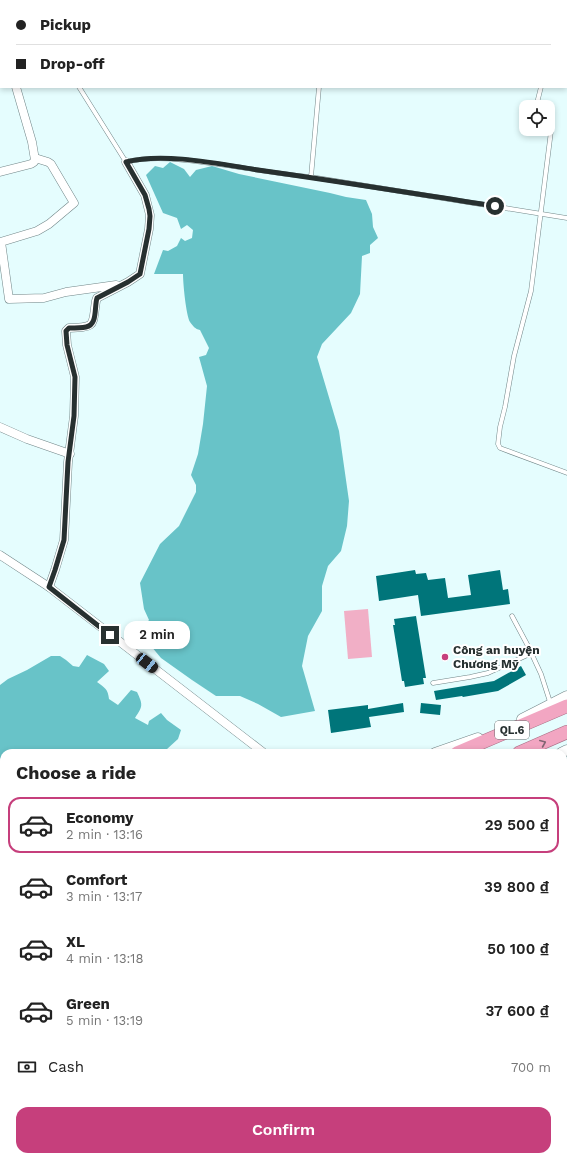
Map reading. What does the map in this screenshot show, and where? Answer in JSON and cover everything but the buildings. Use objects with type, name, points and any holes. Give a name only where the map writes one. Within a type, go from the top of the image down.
[{"type":"highway","name":"QL.6","points":[[465,749],[552,708],[567,706]]},
{"type":"highway","name":"QL.6","points":[[528,749],[567,732]]},
{"type":"street","points":[[0,172],[30,164],[34,162],[35,158],[32,142],[16,88]]},
{"type":"street","points":[[35,158],[52,164],[74,203],[49,224],[37,231],[1,242],[10,300],[44,298],[66,292],[123,284]]},
{"type":"street","points":[[49,587],[64,540],[68,462],[74,421],[75,377],[67,345],[66,331],[69,328],[86,327],[91,325],[94,320],[97,298],[136,277],[140,273],[149,229],[150,216],[145,195],[126,162]]},
{"type":"street","points":[[0,427],[27,439],[70,454]]},
{"type":"street","points":[[0,555],[49,587],[259,749]]},
{"type":"street","points":[[447,749],[500,730],[552,708],[567,696]]},
{"type":"lane","points":[[80,88],[126,162],[138,159],[200,161],[311,177],[567,218]]},
{"type":"lane","points":[[311,177],[319,88]]},
{"type":"lane","points":[[538,100],[541,88]]},
{"type":"lane","points":[[550,136],[531,291],[514,356],[498,444],[500,448],[567,473]]},
{"type":"lane","points":[[512,616],[532,653],[541,674],[552,708]]},
{"type":"lane","points":[[433,683],[470,677],[488,672],[532,653]]},
{"type":"shaded area","points":[[368,609],[372,657],[348,659],[344,611]]},
{"type":"water","points":[[170,162],[184,169],[190,177],[196,170],[212,166],[239,174],[366,200],[372,214],[373,227],[378,238],[370,245],[370,253],[362,256],[360,294],[351,313],[322,344],[317,357],[339,431],[349,501],[347,526],[341,551],[328,566],[322,586],[322,611],[308,636],[302,666],[315,711],[281,717],[240,696],[216,696],[161,658],[151,646],[133,639],[149,620],[144,609],[140,583],[160,544],[179,526],[196,492],[196,485],[191,475],[198,454],[207,386],[199,357],[206,355],[209,348],[200,330],[193,326],[190,322],[187,313],[183,274],[154,274],[163,250],[168,251],[177,246],[181,238],[185,241],[192,238],[193,230],[187,225],[181,229],[177,218],[163,213],[146,175],[155,166],[163,168]]},
{"type":"water","points":[[87,655],[104,664],[109,671],[97,682],[106,689],[109,699],[118,705],[131,690],[137,692],[141,705],[140,711],[135,718],[148,725],[149,721],[161,713],[167,720],[181,730],[178,739],[167,749],[0,749],[0,685],[8,679],[51,656],[60,656],[73,666],[79,667]]},
{"type":"place","name":"Công an huyện Chương Mỹ","points":[[445,657]]},
{"type":"route","points":[[110,635],[49,587],[64,540],[68,462],[74,426],[75,377],[67,345],[66,331],[69,328],[86,327],[91,325],[94,320],[97,298],[140,274],[149,229],[150,216],[145,195],[126,162],[138,159],[200,161],[495,206]]}]
